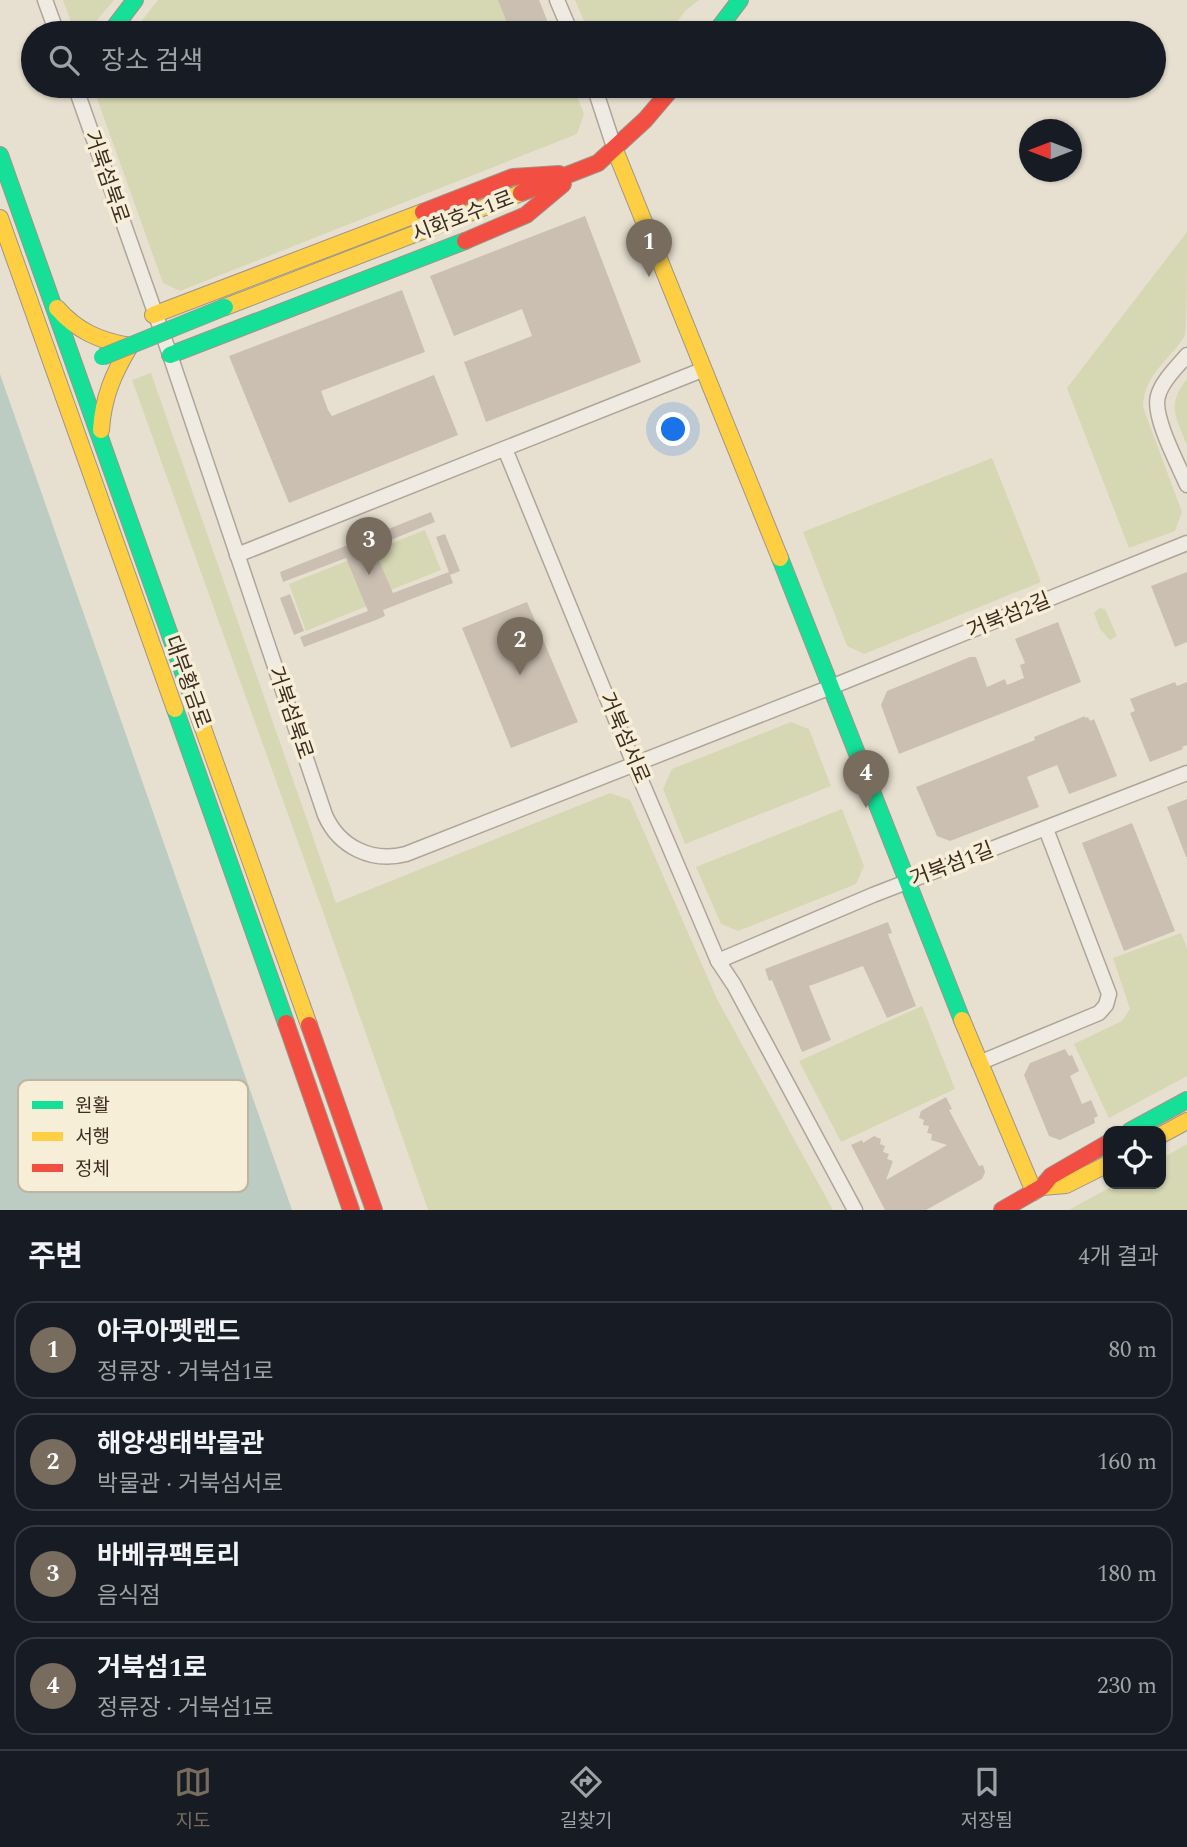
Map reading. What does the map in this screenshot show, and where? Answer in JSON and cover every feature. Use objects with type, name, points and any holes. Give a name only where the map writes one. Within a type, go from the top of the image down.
[{"type":"main road","points":[[119,21],[135,0]]},
{"type":"main road","points":[[724,21],[740,0]]},
{"type":"main road","name":"시화호수1로","points":[[76,368],[225,307],[598,163],[615,150],[664,98]]},
{"type":"main road","points":[[615,150],[817,649],[979,1063],[1038,1189]]},
{"type":"main road","name":"대부황금로","points":[[0,155],[374,1210]]},
{"type":"main road","points":[[153,315],[513,177],[578,172]]},
{"type":"main road","points":[[170,355],[466,242],[526,215],[578,172]]},
{"type":"main road","name":"대부황금로","points":[[0,218],[351,1210]]},
{"type":"main road","points":[[52,302],[83,333],[105,342],[130,346],[103,400],[100,440]]},
{"type":"main road","points":[[55,375],[76,368]]},
{"type":"main road","points":[[1139,1126],[1187,1100]]},
{"type":"main road","points":[[1166,1132],[1187,1121]]},
{"type":"main road","points":[[1002,1210],[1038,1189],[1051,1176],[1103,1146]]},
{"type":"main road","points":[[1038,1189],[1066,1185],[1103,1166]]},
{"type":"street","points":[[45,0],[53,21]]},
{"type":"street","points":[[556,0],[566,21]]},
{"type":"street","name":"거북섬북로","points":[[79,98],[153,315],[170,355],[330,826],[337,835],[356,849],[374,856],[391,858],[405,854],[831,688]]},
{"type":"street","points":[[598,98],[615,150]]},
{"type":"street","points":[[1187,355],[1161,388],[1157,398],[1157,412],[1187,485]]},
{"type":"street","points":[[237,555],[702,370]]},
{"type":"street","name":"거북섬서로","points":[[505,449],[718,961],[734,985],[855,1210]]},
{"type":"street","name":"거북섬2길","points":[[831,688],[1187,543]]},
{"type":"street","name":"거북섬1길","points":[[718,961],[1187,773]]},
{"type":"street","points":[[979,1063],[1099,1013],[1110,994],[1046,829]]},
{"type":"green space","points":[[63,0],[114,0],[96,21],[71,21]]},
{"type":"green space","points":[[158,0],[539,0],[547,21],[141,21]]},
{"type":"green space","points":[[575,0],[699,0],[677,21],[584,21]]},
{"type":"green space","points":[[97,98],[578,98],[584,114],[577,134],[180,291],[163,283]]},
{"type":"green space","points":[[1187,232],[1185,335],[1153,376],[1144,395],[1143,407],[1182,512],[1175,531],[1129,548],[1067,388]]},
{"type":"green space","points":[[151,373],[336,903],[610,793],[630,800],[717,999],[833,1210],[428,1210],[132,380]]},
{"type":"green space","points":[[1187,379],[1187,445],[1177,419],[1175,404]]},
{"type":"green space","points":[[992,458],[1041,582],[864,654],[847,646],[803,532]]},
{"type":"green space","points":[[425,530],[441,570],[383,593],[384,599],[306,631],[289,584]]},
{"type":"green space","points":[[1099,608],[1105,609],[1117,636],[1110,640],[1100,629],[1094,613]]},
{"type":"green space","points":[[791,722],[809,729],[831,786],[685,844],[663,789],[672,769]]},
{"type":"green space","points":[[842,809],[864,866],[856,884],[738,931],[721,924],[696,867]]},
{"type":"green space","points":[[1181,933],[1187,948],[1187,1076],[1109,1118],[1074,1044],[1122,1021],[1130,1009],[1113,958]]},
{"type":"green space","points":[[922,1006],[955,1089],[841,1142],[799,1061]]},
{"type":"green space","points":[[1187,1144],[1187,1210],[1069,1210],[1107,1189],[1166,1189],[1166,1156]]},
{"type":"shaded area","points":[[0,374],[247,1080],[18,1080],[18,1192],[248,1192],[248,1084],[292,1210],[0,1210]]},
{"type":"building","points":[[498,0],[539,0],[547,21],[506,21]]},
{"type":"building","points":[[585,216],[641,362],[486,422],[464,362],[532,336],[522,309],[454,336],[430,276]]},
{"type":"building","points":[[402,290],[425,352],[321,391],[328,410],[332,416],[434,375],[458,435],[289,503],[229,356]]},
{"type":"building","points":[[431,512],[435,522],[373,547],[393,593],[449,572],[453,583],[383,610],[385,616],[376,620],[304,647],[300,637],[368,611],[346,558],[283,582],[280,572]]},
{"type":"building","points":[[445,534],[460,571],[450,575],[436,537]]},
{"type":"building","points":[[1187,572],[1187,642],[1175,647],[1151,586]]},
{"type":"building","points":[[290,594],[304,631],[294,635],[280,598]]},
{"type":"building","points":[[527,602],[578,722],[511,748],[462,628]]},
{"type":"building","points":[[1058,622],[1081,682],[899,754],[881,705],[887,691],[970,657],[976,657],[987,687],[1005,679],[1007,685],[1024,678],[1020,665],[1025,663],[1015,639]]},
{"type":"building","points":[[1175,682],[1177,686],[1187,682],[1187,745],[1150,762],[1130,713],[1135,711],[1130,699]]},
{"type":"building","points":[[1085,716],[1090,721],[1094,719],[1117,776],[1069,794],[1057,765],[1027,777],[1039,807],[950,841],[937,836],[916,787],[1035,740],[1034,737]]},
{"type":"building","points":[[1187,799],[1187,857],[1186,857],[1167,807]]},
{"type":"building","points":[[1132,823],[1175,931],[1124,951],[1082,843]]},
{"type":"building","points":[[888,922],[892,933],[888,934],[916,1006],[887,1018],[863,966],[809,986],[831,1040],[802,1052],[765,969]]},
{"type":"building","points":[[1065,1049],[1069,1056],[1072,1055],[1079,1071],[1070,1076],[1082,1104],[1091,1100],[1098,1116],[1094,1118],[1095,1123],[1060,1140],[1049,1136],[1024,1075],[1030,1063]]},
{"type":"building","points":[[946,1097],[952,1109],[949,1110],[979,1166],[983,1165],[985,1172],[982,1179],[926,1210],[885,1210],[851,1145],[862,1140],[863,1143],[874,1136],[881,1139],[880,1144],[885,1146],[883,1152],[889,1154],[887,1159],[893,1161],[886,1180],[947,1145],[931,1140],[932,1134],[927,1133],[929,1126],[923,1125],[924,1120],[919,1118],[921,1111]]},
{"type":"traffic: fast","points":[[119,21],[135,0]]},
{"type":"traffic: fast","points":[[724,21],[740,0]]},
{"type":"traffic: fast","points":[[0,155],[194,703]]},
{"type":"traffic: fast","points":[[170,355],[465,241]]},
{"type":"traffic: fast","points":[[102,357],[225,307]]},
{"type":"traffic: fast","points":[[780,558],[962,1020]]},
{"type":"traffic: fast","points":[[175,709],[286,1023]]},
{"type":"traffic: fast","points":[[1139,1126],[1187,1100]]},
{"type":"traffic: slow","points":[[615,150],[780,558]]},
{"type":"traffic: slow","points":[[225,307],[521,193]]},
{"type":"traffic: slow","points":[[153,315],[423,212]]},
{"type":"traffic: slow","points":[[0,218],[175,709]]},
{"type":"traffic: slow","points":[[57,308],[90,334],[130,346],[110,386],[101,430]]},
{"type":"traffic: slow","points":[[194,703],[309,1025]]},
{"type":"traffic: slow","points":[[962,1020],[1034,1192]]},
{"type":"traffic: slow","points":[[1166,1132],[1187,1121]]},
{"type":"traffic: slow","points":[[1042,1187],[1066,1185],[1103,1166]]},
{"type":"traffic: jam","points":[[521,193],[598,163],[645,120],[664,98]]},
{"type":"traffic: jam","points":[[423,212],[513,177],[559,174]]},
{"type":"traffic: jam","points":[[465,241],[526,215],[563,184]]},
{"type":"traffic: jam","points":[[286,1023],[351,1210]]},
{"type":"traffic: jam","points":[[309,1025],[374,1210]]},
{"type":"traffic: jam","points":[[1002,1210],[1042,1187],[1051,1176],[1103,1146]]},
{"type":"place","name":"아쿠아펫랜드","points":[[649,277]]},
{"type":"place","name":"바베큐팩토리","points":[[369,575]]},
{"type":"place","name":"해양생태박물관","points":[[520,675]]},
{"type":"place","name":"거북섬1로","points":[[866,808]]}]
